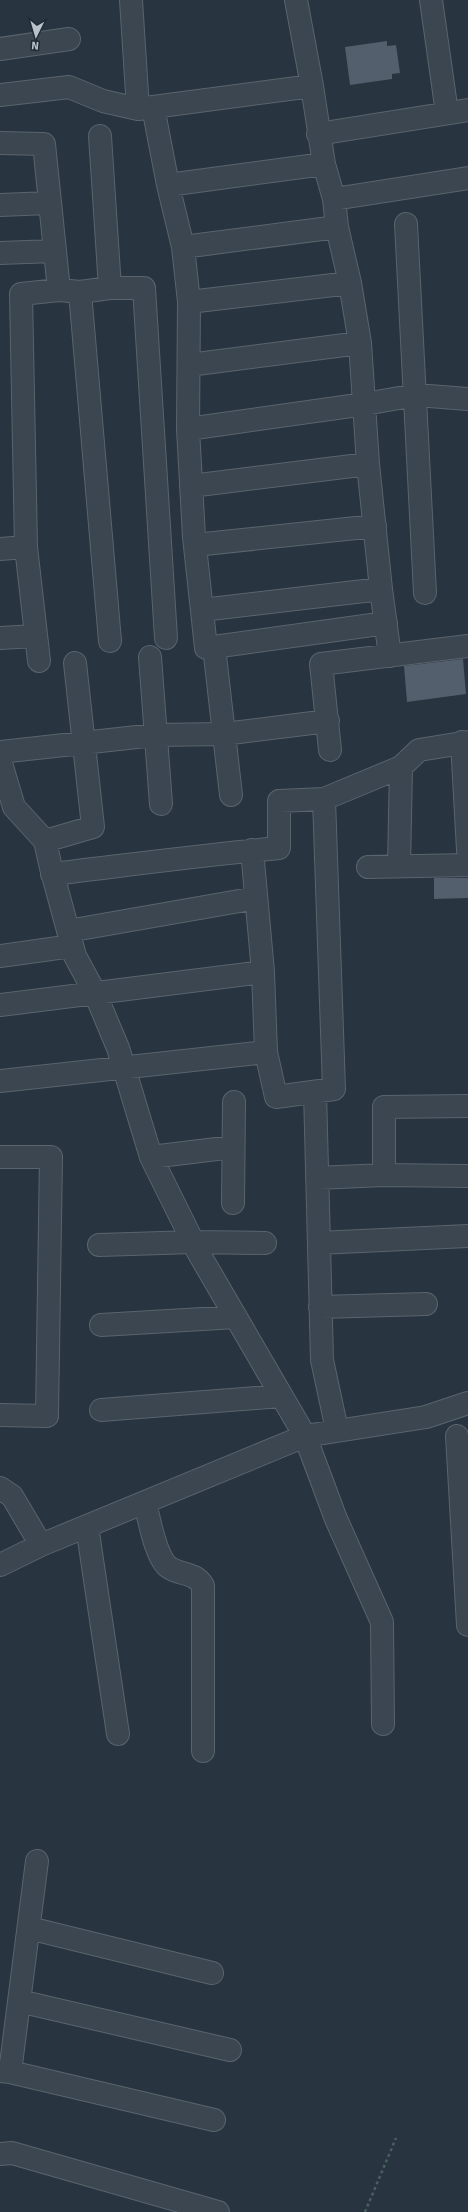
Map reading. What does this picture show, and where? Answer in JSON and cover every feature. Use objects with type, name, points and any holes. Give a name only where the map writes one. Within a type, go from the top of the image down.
[{"type":"street","points":[[131,0],[145,108],[168,186],[183,247],[190,302],[188,428],[195,545],[206,648],[386,623]]},
{"type":"street","points":[[296,0],[312,86],[318,134],[324,164],[334,199],[337,227],[350,283],[360,343],[368,464],[381,589],[390,656]]},
{"type":"street","points":[[318,134],[458,111],[431,0]]},
{"type":"street","points":[[0,49],[69,39]]},
{"type":"street","points":[[0,95],[69,87],[103,101],[145,108],[312,86]]},
{"type":"street","points":[[100,136],[110,288]]},
{"type":"street","points":[[0,143],[44,144],[54,252],[70,291],[110,641]]},
{"type":"street","points":[[168,186],[324,164]]},
{"type":"street","points":[[334,199],[468,178]]},
{"type":"street","points":[[0,206],[49,203]]},
{"type":"street","points":[[406,224],[425,593]]},
{"type":"street","points":[[183,247],[337,227]]},
{"type":"street","points":[[0,253],[54,252]]},
{"type":"street","points":[[190,302],[350,283]]},
{"type":"street","points":[[39,661],[26,547],[21,294],[110,288],[144,288],[166,638]]},
{"type":"street","points":[[189,366],[360,343]]},
{"type":"street","points":[[188,428],[365,404],[416,395],[468,399]]},
{"type":"street","points":[[191,486],[368,464]]},
{"type":"street","points":[[195,545],[375,526]]},
{"type":"street","points":[[0,549],[26,547]]},
{"type":"street","points":[[202,610],[381,589]]},
{"type":"street","points":[[0,638],[36,636]]},
{"type":"street","points":[[330,750],[321,664],[468,646]]},
{"type":"street","points":[[214,647],[231,795]]},
{"type":"street","points":[[150,657],[161,804]]},
{"type":"street","points":[[45,840],[93,827],[75,663]]},
{"type":"street","points":[[0,752],[155,735],[224,734],[328,721]]},
{"type":"street","points":[[52,874],[279,848],[279,801],[324,799],[401,767],[419,750],[465,742],[468,850]]},
{"type":"street","points":[[0,760],[14,807],[45,840],[52,874],[75,956],[95,992],[118,1048],[151,1157],[193,1242],[305,1436],[336,1519],[382,1622],[383,1724]]},
{"type":"street","points":[[399,866],[401,767]]},
{"type":"street","points":[[252,850],[263,972],[266,1052],[276,1097],[334,1089],[324,799]]},
{"type":"street","points":[[368,867],[468,865]]},
{"type":"street","points":[[0,956],[256,898]]},
{"type":"street","points":[[0,1005],[263,972]]},
{"type":"street","points":[[0,1082],[266,1052]]},
{"type":"street","points":[[314,1092],[322,1360],[338,1430]]},
{"type":"street","points":[[233,1203],[234,1102]]},
{"type":"street","points":[[384,1175],[384,1107],[468,1106]]},
{"type":"street","points":[[151,1157],[233,1147]]},
{"type":"street","points":[[0,1157],[51,1157],[47,1416],[0,1415]]},
{"type":"street","points":[[317,1178],[384,1175],[468,1176]]},
{"type":"street","points":[[319,1243],[468,1236]]},
{"type":"street","points":[[99,1245],[193,1242],[265,1243]]},
{"type":"street","points":[[320,1307],[426,1304]]},
{"type":"street","points":[[101,1325],[236,1317]]},
{"type":"street","points":[[101,1410],[281,1396]]},
{"type":"street","points":[[0,1565],[41,1545],[305,1436],[426,1416],[468,1403]]},
{"type":"street","points":[[426,1416],[463,1436],[468,1625]]},
{"type":"street","points":[[0,1488],[12,1496],[41,1545]]},
{"type":"street","points":[[144,1502],[159,1554],[165,1564],[171,1569],[193,1576],[200,1580],[203,1586],[203,1751]]},
{"type":"street","points":[[87,1526],[118,1734]]},
{"type":"street","points":[[37,1861],[19,2001],[5,2071],[214,2120]]},
{"type":"street","points":[[29,1928],[212,1973]]},
{"type":"street","points":[[19,2001],[230,2050]]},
{"type":"street","points":[[0,2154],[12,2153],[218,2212]]},
{"type":"path","points":[[365,2212],[396,2138]]},
{"type":"building","points":[[387,41],[387,46],[396,45],[400,73],[392,74],[392,79],[350,85],[345,47]]},
{"type":"building","points":[[463,659],[466,694],[407,702],[404,666]]},
{"type":"building","points":[[434,878],[468,878],[468,898],[434,899]]}]
